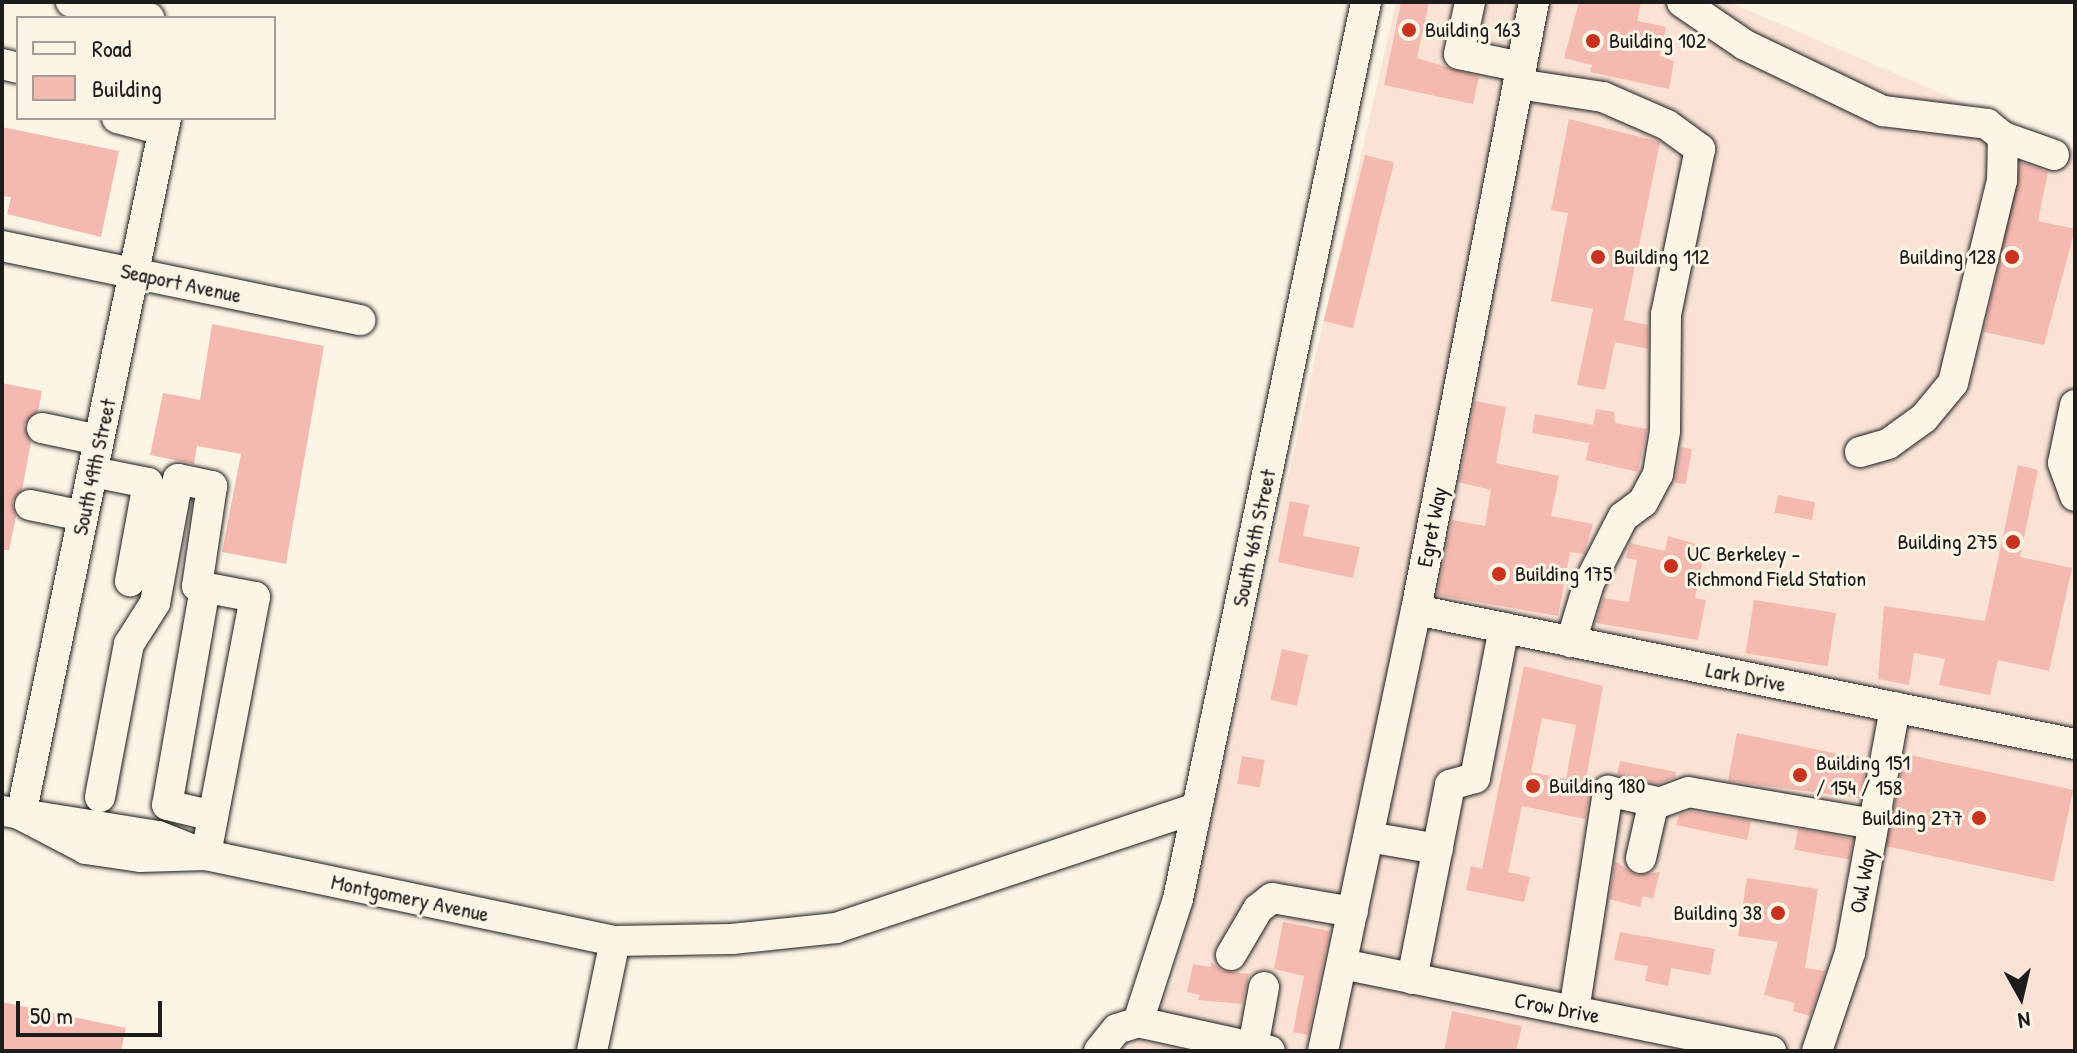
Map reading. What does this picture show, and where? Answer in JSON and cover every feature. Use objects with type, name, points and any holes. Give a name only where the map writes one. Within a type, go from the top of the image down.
[{"type":"street","points":[[71,2],[139,16]]},
{"type":"street","name":"South 46th Street","points":[[1138,1022],[1178,899],[1366,2]]},
{"type":"street","points":[[1470,2],[1459,54],[1520,75],[1603,97],[1667,125],[1700,149],[1666,314],[1665,431],[1658,474],[1643,502],[1623,517],[1589,583],[1571,642]]},
{"type":"street","name":"Egret Way","points":[[1323,1051],[1416,610],[1534,2]]},
{"type":"street","points":[[1682,2],[1745,45],[1883,111],[1960,118],[1987,124],[2003,137],[2054,155]]},
{"type":"street","points":[[133,120],[164,124]]},
{"type":"street","name":"South 49th Street","points":[[12,813],[93,472],[164,124]]},
{"type":"street","points":[[1860,452],[1888,444],[1924,418],[1953,383],[2002,181],[2003,137]]},
{"type":"street","name":"Seaport Avenue","points":[[2,246],[360,320]]},
{"type":"street","points":[[2075,405],[2063,463],[2075,496]]},
{"type":"street","points":[[42,428],[99,440]]},
{"type":"street","points":[[93,472],[148,483],[130,581]]},
{"type":"street","points":[[100,797],[129,644],[155,603],[178,479],[212,486],[197,586],[255,597],[206,855]]},
{"type":"street","points":[[30,505],[83,516]]},
{"type":"street","points":[[205,588],[167,805],[213,816]]},
{"type":"street","name":"Lark Drive","points":[[1416,610],[2075,744]]},
{"type":"street","points":[[1412,979],[1450,785],[1475,778],[1504,628]]},
{"type":"street","name":"Owl Way","points":[[1817,1051],[1850,953],[1895,707]]},
{"type":"street","points":[[1574,1011],[1608,791],[1657,802],[1688,792],[1873,824]]},
{"type":"street","points":[[1641,858],[1649,814],[1657,802]]},
{"type":"street","name":"Montgomery Avenue","points":[[12,813],[86,849],[140,857],[206,855],[615,941],[732,939],[836,928],[1197,808]]},
{"type":"street","points":[[1369,837],[1438,849]]},
{"type":"street","points":[[1231,955],[1258,909],[1272,898],[1353,912]]},
{"type":"street","points":[[592,1051],[615,941]]},
{"type":"street","name":"Crow Drive","points":[[1342,964],[1771,1051]]},
{"type":"street","points":[[1099,1051],[1117,1029],[1138,1022],[1261,1049],[1264,987]]},
{"type":"shaded area","name":"UC Berkeley - Richmond Field Station","points":[[1396,2],[1729,2],[2075,151],[2075,1051],[1127,1051],[1174,980]]},
{"type":"building","name":"Building 163","points":[[1401,2],[1429,2],[1417,58],[1479,77],[1473,104],[1384,85]]},
{"type":"building","name":"Building 102","points":[[1579,2],[1641,2],[1637,21],[1666,27],[1660,56],[1674,61],[1669,89],[1590,72],[1592,65],[1564,58]]},
{"type":"building","name":"Building 112","points":[[1569,119],[1660,142],[1624,320],[1648,325],[1648,349],[1615,342],[1605,390],[1577,385],[1593,309],[1551,301],[1568,213],[1551,210]]},
{"type":"building","points":[[2,127],[119,151],[101,237],[7,214],[11,197],[2,196]]},
{"type":"building","points":[[1365,155],[1394,162],[1353,328],[1324,321]]},
{"type":"building","name":"Building 128","points":[[2020,162],[2048,172],[2038,221],[2075,229],[2044,345],[1984,332]]},
{"type":"building","points":[[212,324],[324,346],[286,564],[222,552],[241,454],[197,446],[194,464],[150,455],[163,393],[200,400]]},
{"type":"building","points":[[2,383],[42,391],[38,411],[24,425],[31,442],[22,490],[12,502],[16,516],[9,550],[2,550]]},
{"type":"building","name":"Building 175","points":[[1475,401],[1506,407],[1496,463],[1559,476],[1551,516],[1593,524],[1584,554],[1570,552],[1558,616],[1437,595],[1452,520],[1485,526],[1491,490],[1459,482]]},
{"type":"building","points":[[1596,409],[1614,412],[1615,423],[1647,429],[1638,472],[1586,460],[1589,443],[1532,433],[1535,414],[1593,425]]},
{"type":"building","points":[[1681,447],[1692,449],[1686,484],[1675,482]]},
{"type":"building","points":[[2018,465],[2038,470],[2020,557],[2072,568],[2049,671],[1998,660],[1990,695],[1939,685],[1945,659],[1914,653],[1909,685],[1878,679],[1884,606],[1985,621]]},
{"type":"building","points":[[1778,495],[1815,502],[1812,520],[1775,513]]},
{"type":"building","points":[[1290,501],[1309,505],[1303,536],[1360,547],[1353,578],[1278,562]]},
{"type":"building","points":[[1668,536],[1706,547],[1695,598],[1706,600],[1698,640],[1596,623],[1603,598],[1629,602],[1637,560],[1626,558],[1630,543],[1665,551]]},
{"type":"building","points":[[1754,600],[1836,613],[1828,666],[1746,653]]},
{"type":"building","points":[[1282,649],[1308,655],[1297,706],[1270,700]]},
{"type":"building","name":"Building 180","points":[[1524,666],[1603,686],[1584,790],[1590,791],[1585,819],[1522,806],[1508,872],[1530,877],[1524,902],[1466,890],[1471,866],[1482,869]],"holes":[[[1542,718],[1576,725],[1566,779],[1531,772]]]},
{"type":"building","name":"Building 151 / 154 / 158","points":[[1737,733],[1867,760],[1860,798],[1728,781]]},
{"type":"building","name":"Building 277","points":[[1905,754],[2073,790],[2054,882],[1885,846]]},
{"type":"building","points":[[1242,756],[1265,760],[1260,788],[1237,784]]},
{"type":"building","points":[[1620,761],[1676,772],[1675,777],[1658,784],[1617,775]]},
{"type":"building","points":[[1690,811],[1751,821],[1747,840],[1676,825],[1679,815]]},
{"type":"building","points":[[1798,829],[1853,839],[1850,859],[1794,850]]},
{"type":"building","points":[[1615,861],[1636,875],[1660,872],[1653,899],[1643,896],[1640,907],[1609,899]]},
{"type":"building","name":"Building 38","points":[[1747,878],[1818,889],[1805,968],[1825,971],[1810,1016],[1793,1011],[1795,1003],[1764,995],[1778,942],[1738,936]]},
{"type":"building","points":[[1283,922],[1330,931],[1308,1035],[1293,1032],[1304,976],[1274,969]]},
{"type":"building","points":[[1620,932],[1715,949],[1710,975],[1671,968],[1668,986],[1645,981],[1648,966],[1614,960]]},
{"type":"building","points":[[1211,962],[1223,971],[1249,974],[1242,1004],[1198,1000],[1200,995],[1187,992],[1193,964],[1211,967]]},
{"type":"building","points":[[2,1002],[126,1028],[121,1051],[2,1051]]},
{"type":"building","points":[[1452,1011],[1522,1026],[1516,1051],[1444,1051]]},
{"type":"place","name":"Building 163","points":[[1409,30]]},
{"type":"place","name":"Building 102","points":[[1593,41]]},
{"type":"place","name":"Building 112","points":[[1598,257]]},
{"type":"place","name":"Building 128","points":[[2012,257]]},
{"type":"place","name":"Building 275","points":[[2013,542]]},
{"type":"place","name":"UC Berkeley - Richmond Field Station","points":[[1671,566]]},
{"type":"place","name":"Building 175","points":[[1499,574]]},
{"type":"place","name":"Building 151 / 154 / 158","points":[[1800,775]]},
{"type":"place","name":"Building 180","points":[[1533,786]]},
{"type":"place","name":"Building 277","points":[[1979,818]]},
{"type":"place","name":"Building 38","points":[[1778,913]]}]
